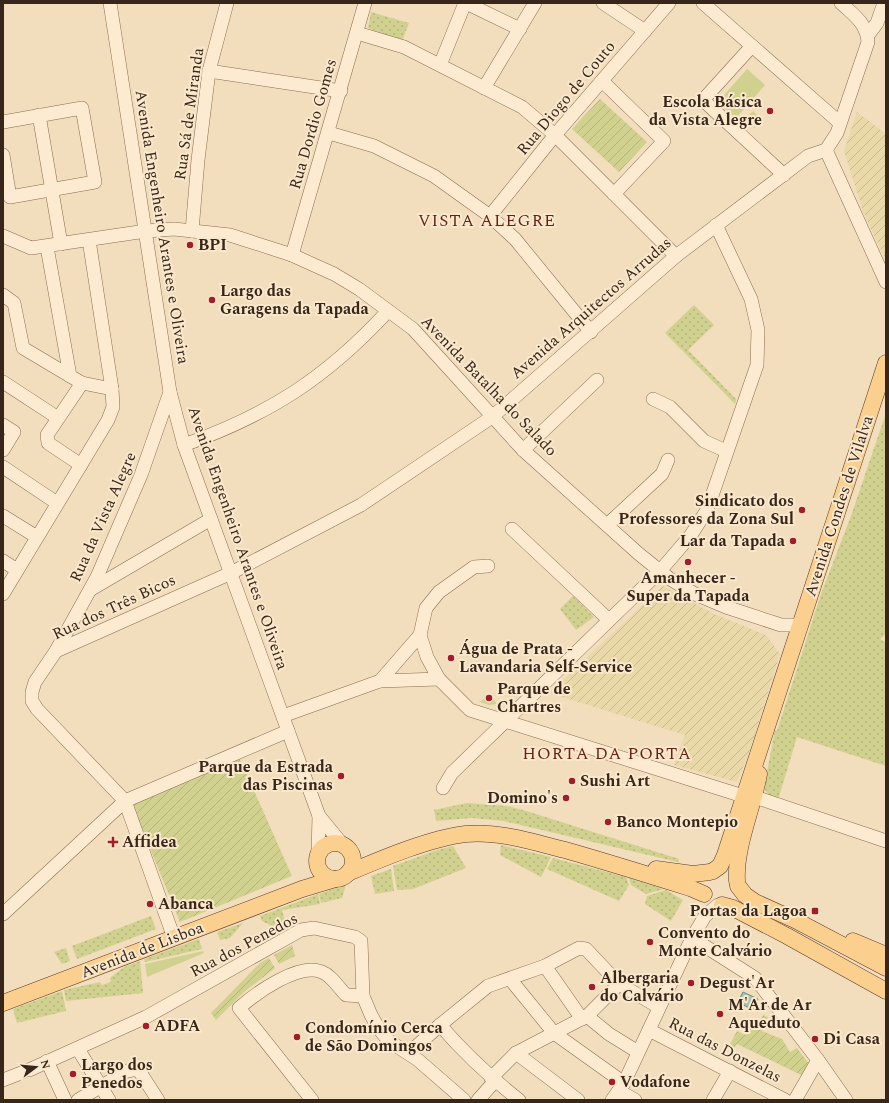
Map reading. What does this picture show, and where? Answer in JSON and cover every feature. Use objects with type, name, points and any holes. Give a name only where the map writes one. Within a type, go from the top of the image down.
[{"type":"main road","name":"Avenida Condes de Vilalva","points":[[749,796],[768,721],[886,363]]},
{"type":"main road","points":[[749,796],[738,855],[736,897],[732,901],[712,901],[702,884],[712,872],[720,866],[749,796]]},
{"type":"main road","name":"Avenida de Lisboa","points":[[3,1003],[302,889],[341,876],[377,861],[442,839],[467,834],[484,834],[539,843],[684,886],[712,901],[733,908],[787,936]]},
{"type":"main road","points":[[302,889],[321,849],[331,844],[345,846],[377,861]]},
{"type":"main road","points":[[318,858],[318,866],[324,875],[341,876],[352,864],[351,853],[345,846]]},
{"type":"main road","name":"Avenida de Lisboa","points":[[603,861],[687,873],[704,874],[712,872]]},
{"type":"main road","points":[[712,872],[724,870],[728,871],[749,898],[795,920],[886,968]]},
{"type":"main road","points":[[795,920],[876,949],[886,955]]},
{"type":"main road","points":[[787,936],[867,969],[886,980]]},
{"type":"main road","points":[[787,936],[886,991]]},
{"type":"street","name":"Avenida Engenheiro Arantes e Oliveira","points":[[110,3],[170,392],[184,445],[319,816],[345,846]]},
{"type":"street","name":"Rua Sá de Miranda","points":[[192,231],[198,160],[209,71],[227,3]]},
{"type":"street","name":"Rua Dordio Gomes","points":[[292,255],[329,133],[365,3]]},
{"type":"street","points":[[440,65],[466,3],[520,29]]},
{"type":"street","points":[[484,88],[536,3]]},
{"type":"street","points":[[603,3],[645,31]]},
{"type":"street","name":"Rua Diogo de Couto","points":[[490,216],[556,135],[669,3]]},
{"type":"street","points":[[703,3],[840,123]]},
{"type":"street","points":[[842,3],[860,20],[868,35]]},
{"type":"street","points":[[884,3],[877,23],[868,35],[865,52],[840,123],[834,138],[826,150],[886,280]]},
{"type":"street","points":[[357,33],[404,47],[522,107],[556,135],[676,256]]},
{"type":"street","points":[[752,46],[703,100],[784,175]]},
{"type":"street","points":[[209,71],[341,91]]},
{"type":"street","points":[[602,81],[664,141],[614,194]]},
{"type":"street","points":[[3,122],[82,108],[95,182],[10,197],[3,161]]},
{"type":"street","points":[[39,116],[61,244]]},
{"type":"street","points":[[329,133],[374,146],[434,176],[490,216],[515,239],[592,332]]},
{"type":"street","name":"Avenida Arquitectos Arrudas","points":[[231,573],[361,505],[492,417],[592,332],[676,256],[808,156],[826,150]]},
{"type":"street","points":[[443,788],[452,773],[660,571],[691,535],[702,519],[712,497],[726,451],[757,365],[758,330],[751,299],[716,225]]},
{"type":"street","name":"Avenida Batalha do Salado","points":[[5,240],[26,247],[47,246],[146,231],[192,231],[239,237],[292,255],[334,274],[359,289],[413,329],[523,450],[660,571],[695,594],[797,632]]},
{"type":"street","points":[[3,594],[108,420],[112,407],[112,389],[89,240]]},
{"type":"street","points":[[47,246],[70,376]]},
{"type":"street","points":[[3,295],[14,302],[23,348],[82,383],[112,389]]},
{"type":"street","points":[[184,445],[250,418],[295,392],[324,372],[356,344],[388,311]]},
{"type":"street","points":[[523,450],[597,380]]},
{"type":"street","points":[[3,382],[58,418]]},
{"type":"street","points":[[81,465],[48,443],[47,435],[82,383]]},
{"type":"street","name":"Rua da Vista Alegre","points":[[56,650],[90,590],[141,475],[170,392]]},
{"type":"street","points":[[653,399],[670,406],[704,441],[726,451]]},
{"type":"street","points":[[3,425],[14,432],[3,450]]},
{"type":"street","points":[[607,525],[662,474],[668,460]]},
{"type":"street","points":[[3,467],[57,503]]},
{"type":"street","points":[[3,516],[36,537]]},
{"type":"street","points":[[90,590],[211,519]]},
{"type":"street","points":[[512,529],[609,620]]},
{"type":"street","points":[[3,561],[17,570]]},
{"type":"street","points":[[488,566],[474,567],[439,592],[426,608],[420,635],[426,657],[439,679],[470,710],[749,796],[886,841]]},
{"type":"street","name":"Rua dos Três Bicos","points":[[125,801],[37,709],[32,700],[32,692],[35,682],[56,650],[231,573]]},
{"type":"street","points":[[380,681],[420,635]]},
{"type":"street","points":[[283,716],[380,681],[439,679]]},
{"type":"street","points":[[3,914],[125,801],[212,765],[288,731]]},
{"type":"street","points":[[125,801],[174,938]]},
{"type":"street","name":"Avenida Engenheiro Arantes e Oliveira","points":[[318,858],[319,816]]},
{"type":"street","points":[[618,1091],[649,1030],[692,938],[705,916],[707,907],[712,901]]},
{"type":"street","name":"Rua dos Penedos","points":[[3,1080],[78,1049],[146,1017],[301,930],[314,928],[355,937],[361,941],[363,996],[371,1015],[379,1028],[389,1041],[409,1053],[464,1100]]},
{"type":"street","points":[[692,938],[754,978],[818,1060],[846,1100]]},
{"type":"street","points":[[409,1053],[440,1025],[488,986],[545,966],[579,948],[583,948],[618,984],[659,1008]]},
{"type":"street","points":[[545,966],[585,1017],[638,1052]]},
{"type":"street","points":[[312,1100],[239,1008],[265,988],[285,977],[308,971],[321,971],[335,982],[346,995],[363,996]]},
{"type":"street","points":[[510,979],[554,1033],[618,1091],[635,1100]]},
{"type":"street","points":[[478,1100],[516,1053],[585,1017],[618,984]]},
{"type":"street","points":[[440,1025],[464,1053],[493,1080],[519,1100]]},
{"type":"street","name":"Rua das Donzelas","points":[[649,1030],[785,1100]]},
{"type":"street","points":[[78,1049],[99,1086],[109,1100]]},
{"type":"street","points":[[516,1053],[578,1100]]},
{"type":"street","points":[[795,1100],[818,1060]]},
{"type":"street","points":[[48,1061],[65,1100]]},
{"type":"street","points":[[78,1100],[99,1086],[127,1071],[138,1069],[158,1100]]},
{"type":"street","points":[[713,1100],[730,1071]]},
{"type":"shaded area","points":[[857,112],[886,134],[886,261],[864,214],[844,151]]},
{"type":"shaded area","points":[[663,586],[714,614],[766,635],[780,654],[750,750],[737,782],[674,765],[685,735],[549,693]]},
{"type":"shaded area","points":[[743,992],[758,999],[753,1010],[738,1002]]},
{"type":"green space","points":[[371,12],[409,23],[402,41],[368,28]]},
{"type":"green space","points":[[747,69],[765,85],[736,118],[718,102]]},
{"type":"green space","points":[[600,99],[647,142],[619,172],[572,129]]},
{"type":"green space","points":[[753,111],[762,120],[754,128],[745,119]]},
{"type":"green space","points":[[694,305],[714,325],[688,350],[736,399],[735,404],[665,333]]},
{"type":"green space","points":[[886,413],[886,634],[880,639],[886,642],[886,766],[797,737],[778,800],[769,796],[764,788],[775,730],[777,731],[821,594],[851,516]]},
{"type":"green space","points":[[573,596],[594,617],[576,630],[560,609]]},
{"type":"green space","name":"Parque de Chartres","points":[[490,694],[497,704],[489,705],[480,702]]},
{"type":"green space","points":[[239,757],[292,876],[180,922],[132,804]]},
{"type":"green space","points":[[467,803],[507,806],[523,810],[679,859],[678,862],[504,821],[472,818],[436,821],[434,810]]},
{"type":"green space","points":[[501,845],[551,857],[541,877],[500,855]]},
{"type":"green space","points":[[453,846],[466,868],[413,889],[397,890],[393,866],[437,850]]},
{"type":"green space","points":[[553,858],[626,877],[629,885],[619,901],[547,869]]},
{"type":"green space","points":[[391,869],[394,891],[375,894],[371,876]]},
{"type":"green space","points":[[629,878],[664,889],[646,894],[631,885]]},
{"type":"green space","points":[[346,884],[342,898],[321,903],[319,894]]},
{"type":"green space","points":[[666,890],[683,900],[671,921],[645,904],[647,896]]},
{"type":"green space","points":[[318,894],[320,904],[282,910],[285,922],[272,926],[262,921],[260,916]]},
{"type":"green space","points":[[151,916],[156,929],[77,959],[72,946]]},
{"type":"green space","points":[[243,923],[230,938],[220,940],[217,932]]},
{"type":"green space","points":[[199,939],[202,949],[145,962],[144,959]]},
{"type":"green space","points":[[292,945],[295,956],[279,964],[274,955]]},
{"type":"green space","points":[[66,948],[70,961],[62,964],[54,952]]},
{"type":"green space","points":[[203,951],[204,953],[147,977],[145,964]]},
{"type":"green space","points":[[269,958],[275,968],[244,992],[216,1020],[211,1013],[260,963]]},
{"type":"green space","points":[[140,961],[143,993],[66,1001],[64,990],[100,982],[102,985],[111,982],[110,978],[124,967]]},
{"type":"green space","points":[[62,991],[66,1011],[17,1023],[13,1009]]},
{"type":"green space","points":[[763,1015],[768,1017],[762,1031],[782,1039],[790,1052],[797,1048],[809,1064],[803,1076],[737,1044],[733,1050],[728,1048],[737,1031],[746,1035],[754,1019],[760,1021]]},
{"type":"place","name":"Escola Básica da Vista Alegre","points":[[770,111]]},
{"type":"place","name":"BPI","points":[[190,245]]},
{"type":"place","name":"Largo das Garagens da Tapada","points":[[212,300]]},
{"type":"place","name":"Sindicato dos Professores da Zona Sul","points":[[802,510]]},
{"type":"place","name":"Lar da Tapada","points":[[793,541]]},
{"type":"place","name":"Amanhecer - Super da Tapada","points":[[688,562]]},
{"type":"place","name":"Água de Prata - Lavandaria Self-Service","points":[[451,658]]},
{"type":"place","name":"Parque de Chartres","points":[[489,698]]},
{"type":"place","name":"Parque da Estrada das Piscinas","points":[[341,776]]},
{"type":"place","name":"Sushi Art","points":[[572,781]]},
{"type":"place","name":"Domino's","points":[[566,798]]},
{"type":"place","name":"Banco Montepio","points":[[608,822]]},
{"type":"place","name":"Affidea","points":[[113,842]]},
{"type":"place","name":"Abanca","points":[[150,904]]},
{"type":"place","name":"Portas da Lagoa","points":[[815,911]]},
{"type":"place","name":"Convento do Monte Calvário","points":[[650,942]]},
{"type":"place","name":"Degust'Ar","points":[[691,983]]},
{"type":"place","name":"Albergaria do Calvário","points":[[592,987]]},
{"type":"place","name":"M'Ar de Ar Aqueduto","points":[[720,1014]]},
{"type":"place","name":"ADFA","points":[[146,1026]]},
{"type":"place","name":"Condomínio Cerca de São Domingos","points":[[297,1037]]},
{"type":"place","name":"Di Casa","points":[[815,1039]]},
{"type":"place","name":"Largo dos Penedos","points":[[73,1074]]},
{"type":"place","name":"Vodafone","points":[[612,1082]]},
{"type":"district","name":"VISTA ALEGRE","points":[[487,221]]},
{"type":"district","name":"HORTA DA PORTA","points":[[607,754]]}]
